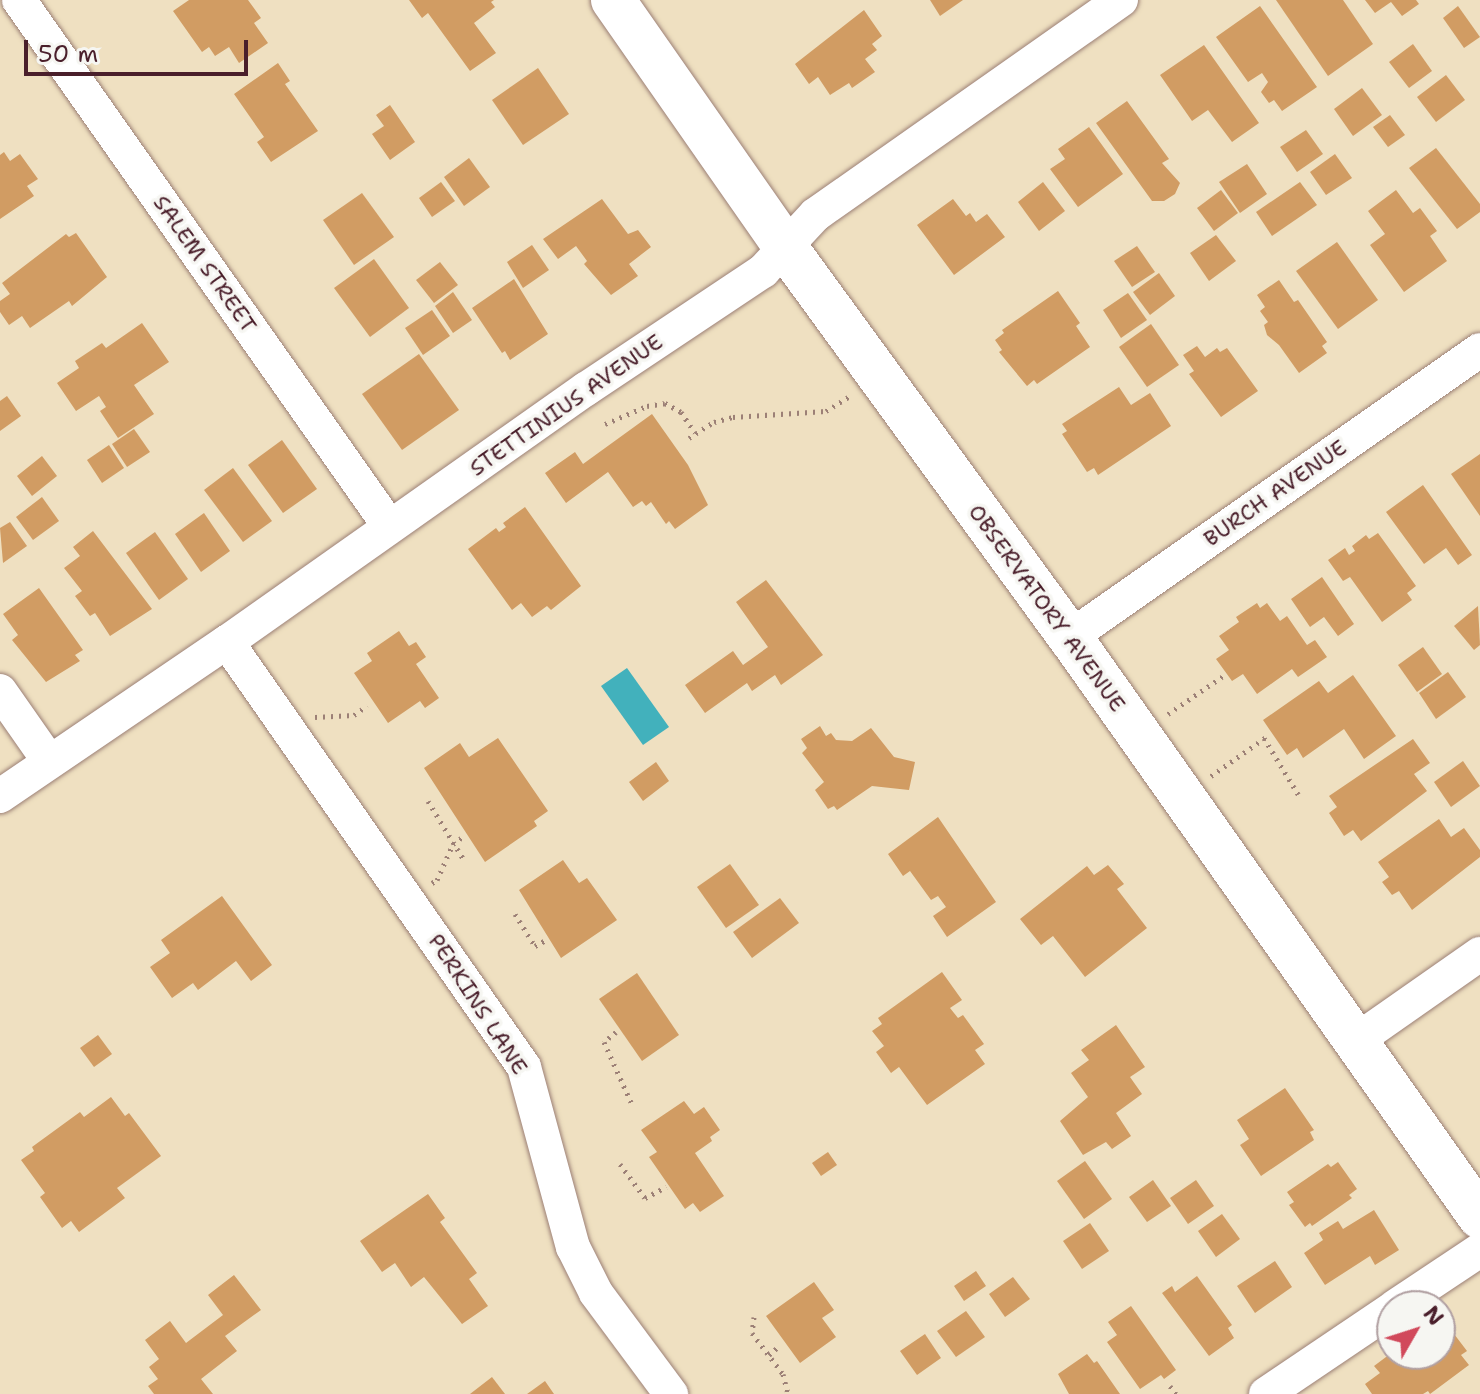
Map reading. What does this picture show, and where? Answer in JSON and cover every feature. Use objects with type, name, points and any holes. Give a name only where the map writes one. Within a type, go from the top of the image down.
[{"type":"street","name":"SALEM STREET","points":[[19,0],[390,527]]},
{"type":"street","name":"OBSERVATORY AVENUE","points":[[613,0],[786,248],[1070,637],[1480,1217]]},
{"type":"street","name":"STETTINIUS AVENUE","points":[[0,796],[763,271],[815,215],[1121,0]]},
{"type":"street","name":"BURCH AVENUE","points":[[1070,637],[1480,350]]},
{"type":"street","name":"PERKINS LANE","points":[[227,642],[524,1067],[573,1247],[596,1293],[671,1394]]},
{"type":"street","points":[[0,691],[49,761]]},
{"type":"street","points":[[1357,1040],[1480,954]]},
{"type":"street","points":[[1421,1290],[1480,1250]]},
{"type":"street","points":[[1266,1394],[1376,1320]]},
{"type":"path","points":[[605,424],[647,406],[665,403],[681,412],[692,435],[733,417],[826,411],[853,394]]},
{"type":"path","points":[[1139,735],[1223,676]]},
{"type":"path","points":[[287,727],[318,716],[354,715],[367,706]]},
{"type":"path","points":[[1183,796],[1267,736],[1298,794]]},
{"type":"path","points":[[428,801],[464,860]]},
{"type":"path","points":[[408,898],[437,880],[453,844],[464,836]]},
{"type":"path","points":[[515,914],[535,946],[546,940]]},
{"type":"path","points":[[616,1032],[604,1042],[631,1102]]},
{"type":"path","points":[[620,1164],[645,1198],[666,1187]]},
{"type":"path","points":[[754,1317],[752,1333],[783,1374],[788,1394]]},
{"type":"path","points":[[769,1355],[779,1346]]},
{"type":"path","points":[[1170,1386],[1176,1394]]},
{"type":"water","points":[[627,668],[669,727],[643,745],[601,686]]},
{"type":"building","points":[[189,0],[248,0],[261,18],[254,23],[268,43],[239,63],[229,47],[215,56],[209,47],[202,52],[173,11]]},
{"type":"building","points":[[409,0],[494,0],[491,2],[495,7],[474,23],[496,53],[470,71],[428,13],[422,18]]},
{"type":"building","points":[[930,0],[963,0],[940,16]]},
{"type":"building","points":[[1276,0],[1343,0],[1373,44],[1328,76]]},
{"type":"building","points":[[1365,0],[1416,0],[1419,4],[1402,16],[1391,2],[1375,13]]},
{"type":"building","points":[[1260,6],[1317,87],[1282,111],[1274,100],[1269,103],[1261,92],[1268,82],[1262,73],[1248,82],[1216,37]]},
{"type":"building","points":[[1458,6],[1480,37],[1464,48],[1443,18]]},
{"type":"building","points":[[864,10],[882,36],[872,44],[877,50],[865,59],[875,72],[852,88],[849,83],[830,95],[818,77],[809,84],[795,64]]},
{"type":"building","points":[[1413,44],[1432,71],[1409,88],[1389,62]]},
{"type":"building","points":[[1204,45],[1259,123],[1232,142],[1208,110],[1192,121],[1160,75]]},
{"type":"building","points":[[278,63],[290,81],[285,84],[318,131],[271,162],[257,142],[264,137],[234,94]]},
{"type":"building","points":[[538,68],[569,114],[523,145],[492,100]]},
{"type":"building","points":[[1446,75],[1465,100],[1436,122],[1417,97]]},
{"type":"building","points":[[1362,88],[1382,115],[1353,136],[1334,109]]},
{"type":"building","points":[[1127,101],[1169,159],[1162,163],[1180,183],[1175,194],[1164,201],[1152,201],[1096,123]]},
{"type":"building","points":[[390,105],[415,142],[390,160],[372,134],[384,126],[376,115]]},
{"type":"building","points":[[1390,115],[1405,135],[1388,147],[1373,127]]},
{"type":"building","points":[[1089,127],[1123,174],[1078,207],[1050,169],[1065,159],[1058,149]]},
{"type":"building","points":[[1306,130],[1323,154],[1297,172],[1280,147]]},
{"type":"building","points":[[1436,148],[1480,204],[1480,212],[1457,229],[1409,168]]},
{"type":"building","points":[[4,152],[10,161],[20,154],[38,179],[27,186],[34,196],[0,219],[0,155]]},
{"type":"building","points":[[1335,154],[1352,178],[1326,195],[1310,172]]},
{"type":"building","points":[[469,158],[490,187],[464,206],[444,177]]},
{"type":"building","points":[[1247,164],[1267,194],[1240,213],[1219,182]]},
{"type":"building","points":[[441,182],[455,201],[432,217],[419,198]]},
{"type":"building","points":[[1043,182],[1065,211],[1039,231],[1018,202]]},
{"type":"building","points":[[1300,182],[1317,205],[1272,236],[1256,212]]},
{"type":"building","points":[[1221,190],[1238,213],[1214,231],[1197,208]]},
{"type":"building","points":[[1396,190],[1413,213],[1420,208],[1437,231],[1430,236],[1447,261],[1404,292],[1370,245],[1385,234],[1368,211]]},
{"type":"building","points":[[362,193],[394,237],[354,265],[323,220]]},
{"type":"building","points":[[602,199],[628,234],[638,230],[651,247],[629,264],[638,276],[611,295],[584,264],[587,261],[576,246],[558,259],[543,239]]},
{"type":"building","points":[[953,199],[966,216],[970,213],[976,222],[987,214],[1005,237],[954,275],[917,225]]},
{"type":"building","points":[[76,233],[107,277],[72,306],[69,301],[30,328],[22,316],[9,325],[0,312],[0,301],[10,294],[2,283],[66,234],[69,237]]},
{"type":"building","points":[[1216,235],[1236,261],[1209,281],[1190,253]]},
{"type":"building","points":[[1337,242],[1378,300],[1338,329],[1296,271]]},
{"type":"building","points":[[532,245],[549,270],[523,288],[507,262]]},
{"type":"building","points":[[1137,246],[1155,272],[1132,287],[1114,261]]},
{"type":"building","points":[[374,259],[409,308],[370,337],[334,288]]},
{"type":"building","points":[[440,262],[458,285],[434,303],[416,280]]},
{"type":"building","points":[[1159,273],[1175,296],[1150,315],[1133,292]]},
{"type":"building","points":[[514,279],[548,334],[510,360],[472,308]]},
{"type":"building","points":[[1279,280],[1294,302],[1298,300],[1327,342],[1322,346],[1327,353],[1299,373],[1279,345],[1267,335],[1264,325],[1268,322],[1260,311],[1265,307],[1257,295]]},
{"type":"building","points":[[1058,291],[1080,323],[1076,326],[1090,347],[1037,384],[1034,380],[1027,386],[999,352],[1002,350],[995,340],[1004,333],[1002,330]]},
{"type":"building","points":[[453,292],[472,320],[453,333],[435,306]]},
{"type":"building","points":[[1128,293],[1147,320],[1121,338],[1103,310]]},
{"type":"building","points":[[432,310],[450,336],[423,355],[405,328]]},
{"type":"building","points":[[142,323],[169,362],[134,385],[154,414],[118,438],[100,411],[106,407],[99,396],[76,411],[57,383],[79,368],[75,361],[102,343],[106,348]]},
{"type":"building","points":[[1151,324],[1179,365],[1147,387],[1119,347]]},
{"type":"building","points":[[1197,346],[1205,357],[1217,348],[1220,352],[1227,348],[1258,391],[1221,417],[1189,374],[1194,371],[1183,355]]},
{"type":"building","points":[[419,354],[459,410],[402,450],[362,394]]},
{"type":"building","points":[[1119,387],[1131,405],[1150,393],[1171,426],[1098,475],[1094,468],[1087,472],[1062,434],[1067,431],[1062,424]]},
{"type":"building","points":[[7,396],[21,416],[0,431],[0,401]]},
{"type":"building","points":[[652,414],[688,465],[708,505],[675,529],[669,521],[666,524],[651,502],[646,506],[642,501],[633,507],[608,472],[566,503],[545,473],[575,452],[583,464]]},
{"type":"building","points":[[134,429],[150,452],[127,467],[112,444]]},
{"type":"building","points":[[282,440],[317,489],[283,513],[248,465]]},
{"type":"building","points":[[109,445],[124,468],[102,483],[87,460]]},
{"type":"building","points":[[1480,454],[1480,516],[1451,474]]},
{"type":"building","points":[[42,456],[57,476],[32,496],[17,476]]},
{"type":"building","points":[[233,468],[272,521],[243,542],[204,490]]},
{"type":"building","points":[[1423,485],[1472,555],[1458,565],[1446,548],[1424,564],[1386,512]]},
{"type":"building","points":[[42,497],[59,521],[33,540],[16,517]]},
{"type":"building","points":[[525,507],[581,586],[551,610],[547,606],[532,617],[521,603],[512,610],[468,549],[496,528],[499,532],[506,527],[503,523]]},
{"type":"building","points":[[204,513],[230,551],[201,572],[175,534]]},
{"type":"building","points":[[10,522],[27,546],[3,563],[0,528]]},
{"type":"building","points":[[93,531],[152,609],[110,636],[95,613],[90,616],[75,596],[82,591],[64,568],[80,556],[73,547]]},
{"type":"building","points":[[155,532],[188,579],[159,600],[126,553]]},
{"type":"building","points":[[1378,533],[1416,586],[1407,593],[1412,600],[1382,622],[1350,577],[1343,581],[1328,560],[1345,548],[1349,555],[1355,551],[1352,546],[1366,535],[1369,539]]},
{"type":"building","points":[[1322,577],[1354,624],[1338,636],[1324,617],[1310,627],[1291,599]]},
{"type":"building","points":[[766,580],[823,655],[781,685],[775,675],[752,691],[747,683],[705,713],[685,685],[733,651],[743,665],[768,647],[736,602]]},
{"type":"building","points":[[39,588],[83,650],[75,655],[80,661],[46,682],[12,640],[18,635],[3,614]]},
{"type":"building","points":[[1257,603],[1260,608],[1267,603],[1280,621],[1287,616],[1307,645],[1315,640],[1327,657],[1298,677],[1292,669],[1257,694],[1243,674],[1232,681],[1216,659],[1229,650],[1219,636],[1239,622],[1236,617]]},
{"type":"building","points":[[1478,606],[1480,645],[1474,650],[1454,626]]},
{"type":"building","points":[[399,631],[409,646],[416,642],[426,657],[416,664],[439,698],[425,708],[420,701],[388,723],[354,673],[372,661],[367,653]]},
{"type":"building","points":[[1423,647],[1442,674],[1417,692],[1398,665]]},
{"type":"building","points":[[1448,672],[1466,697],[1436,719],[1419,693]]},
{"type":"building","points":[[1353,675],[1396,736],[1364,759],[1344,729],[1303,758],[1297,748],[1287,755],[1263,720],[1319,681],[1328,693]]},
{"type":"building","points":[[820,726],[826,736],[831,733],[836,740],[852,741],[871,728],[894,757],[915,762],[909,790],[872,786],[837,810],[834,806],[828,809],[815,790],[824,782],[802,753],[807,748],[801,739]]},
{"type":"building","points":[[498,738],[548,811],[534,821],[537,826],[485,862],[424,768],[460,743],[469,757]]},
{"type":"building","points":[[1413,739],[1430,763],[1414,774],[1427,791],[1361,841],[1353,830],[1344,836],[1329,813],[1337,807],[1329,796]]},
{"type":"building","points":[[1463,761],[1480,786],[1451,807],[1434,782]]},
{"type":"building","points":[[656,762],[669,781],[643,801],[629,782]]},
{"type":"building","points":[[938,817],[996,902],[947,937],[933,916],[946,907],[938,896],[931,900],[910,871],[903,876],[888,854]]},
{"type":"building","points":[[1439,819],[1451,837],[1464,828],[1480,850],[1480,857],[1412,910],[1399,891],[1392,895],[1382,882],[1389,877],[1378,862]]},
{"type":"building","points":[[563,860],[579,883],[587,878],[617,920],[561,958],[519,890]]},
{"type":"building","points":[[730,864],[759,905],[726,928],[697,887]]},
{"type":"building","points":[[1108,865],[1124,884],[1117,889],[1147,928],[1085,977],[1053,936],[1041,945],[1020,919],[1087,866],[1094,875]]},
{"type":"building","points":[[222,896],[272,965],[251,981],[236,961],[198,990],[193,983],[172,998],[150,967],[170,953],[161,940]]},
{"type":"building","points":[[780,898],[799,923],[752,958],[733,932]]},
{"type":"building","points":[[942,972],[962,1000],[950,1008],[958,1018],[963,1015],[984,1044],[975,1050],[985,1064],[927,1105],[899,1067],[891,1073],[876,1052],[884,1046],[872,1031],[882,1024],[878,1018]]},
{"type":"building","points":[[637,973],[679,1035],[642,1061],[599,999]]},
{"type":"building","points":[[1116,1025],[1145,1067],[1130,1077],[1142,1094],[1116,1113],[1131,1136],[1112,1149],[1106,1142],[1083,1155],[1060,1121],[1088,1097],[1071,1073],[1089,1060],[1081,1050]]},
{"type":"building","points":[[98,1035],[112,1054],[94,1067],[80,1048]]},
{"type":"building","points":[[1285,1088],[1314,1130],[1310,1132],[1314,1140],[1261,1176],[1240,1145],[1249,1139],[1237,1120]]},
{"type":"building","points":[[111,1097],[125,1116],[129,1113],[161,1156],[117,1188],[125,1198],[79,1232],[71,1221],[62,1228],[40,1197],[45,1193],[21,1160],[34,1151],[32,1147],[80,1112],[84,1117]]},
{"type":"building","points":[[684,1101],[694,1114],[704,1107],[720,1130],[710,1137],[712,1141],[695,1153],[724,1196],[700,1212],[693,1203],[685,1209],[649,1157],[657,1152],[641,1130]]},
{"type":"building","points":[[828,1152],[837,1165],[821,1176],[812,1163]]},
{"type":"building","points":[[1085,1161],[1112,1199],[1084,1219],[1057,1181]]},
{"type":"building","points":[[1338,1162],[1357,1189],[1349,1195],[1352,1198],[1312,1226],[1310,1223],[1305,1227],[1289,1205],[1294,1202],[1287,1192],[1328,1164],[1331,1167]]},
{"type":"building","points":[[1153,1180],[1171,1206],[1147,1222],[1129,1197]]},
{"type":"building","points":[[1196,1180],[1214,1206],[1188,1224],[1170,1198]]},
{"type":"building","points":[[428,1194],[445,1218],[440,1222],[477,1273],[469,1279],[488,1306],[462,1324],[424,1277],[411,1287],[395,1263],[382,1272],[360,1241]]},
{"type":"building","points":[[1374,1210],[1399,1250],[1375,1265],[1370,1256],[1325,1285],[1304,1253],[1323,1240],[1319,1233],[1338,1221],[1343,1229]]},
{"type":"building","points":[[1222,1214],[1240,1239],[1216,1257],[1198,1231]]},
{"type":"building","points":[[1090,1223],[1109,1251],[1082,1269],[1063,1241]]},
{"type":"building","points":[[1275,1261],[1292,1287],[1255,1313],[1237,1286]]},
{"type":"building","points":[[976,1271],[986,1286],[964,1301],[954,1286]]},
{"type":"building","points":[[234,1275],[261,1310],[225,1336],[237,1351],[201,1379],[213,1394],[154,1394],[148,1386],[158,1379],[149,1367],[159,1359],[145,1340],[170,1321],[186,1343],[223,1315],[208,1295]]},
{"type":"building","points":[[1197,1276],[1232,1325],[1228,1328],[1234,1338],[1209,1356],[1162,1293],[1172,1286],[1175,1292]]},
{"type":"building","points":[[1013,1277],[1030,1299],[1005,1317],[989,1294]]},
{"type":"building","points":[[814,1282],[834,1310],[822,1318],[836,1337],[800,1363],[766,1316]]},
{"type":"building","points":[[1131,1306],[1176,1370],[1164,1379],[1161,1375],[1140,1389],[1107,1342],[1117,1335],[1108,1322]]},
{"type":"building","points":[[966,1311],[985,1337],[956,1357],[937,1331]]},
{"type":"building","points":[[925,1334],[941,1358],[917,1375],[900,1351]]},
{"type":"building","points":[[1456,1337],[1467,1351],[1461,1355],[1469,1365],[1430,1394],[1428,1391],[1423,1394],[1372,1394],[1365,1384],[1380,1373],[1377,1370],[1456,1370]]},
{"type":"building","points":[[1087,1354],[1094,1363],[1097,1361],[1120,1394],[1069,1394],[1058,1374]]},
{"type":"building","points":[[492,1377],[505,1394],[470,1394]]},
{"type":"building","points":[[545,1381],[554,1394],[527,1394],[534,1389]]}]
